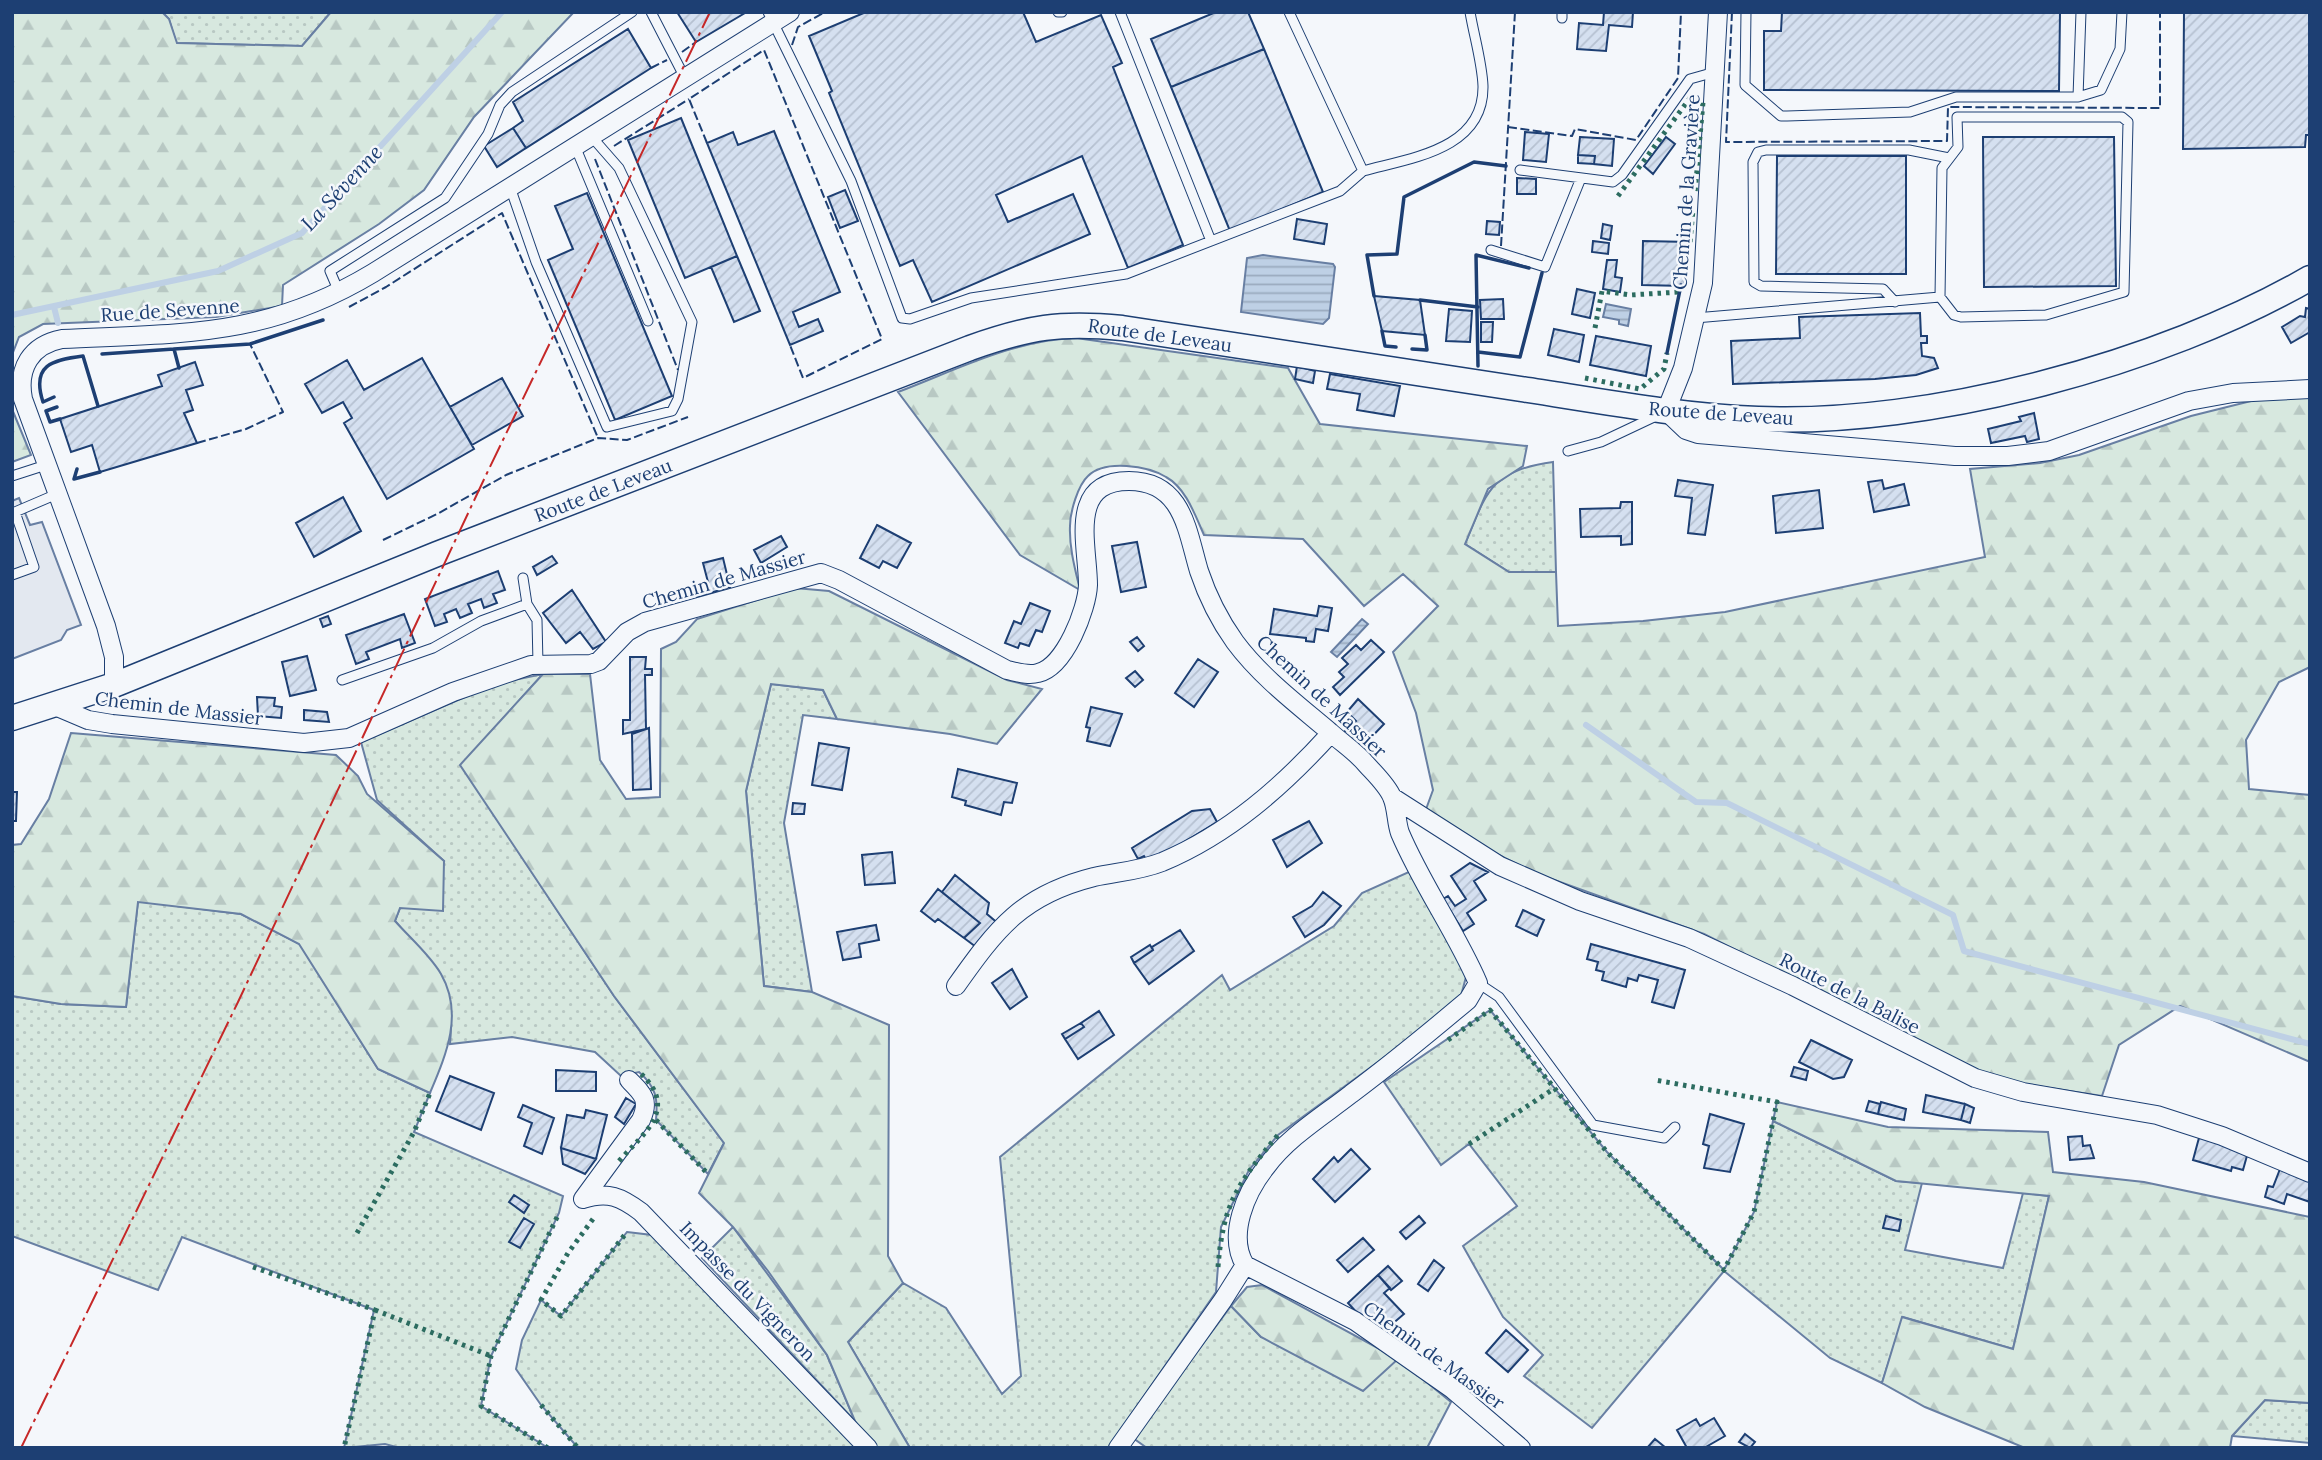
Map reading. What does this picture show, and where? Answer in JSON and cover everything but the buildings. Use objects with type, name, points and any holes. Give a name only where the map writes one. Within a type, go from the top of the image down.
[{"type":"street","name":"Rue de Sevenne","points":[[114,685],[112,645],[20,384],[26,361],[41,345],[62,338],[224,330],[284,316],[339,294],[685,78],[771,17],[790,12]]},
{"type":"street","name":"Chemin de la Gravière","points":[[1665,411],[1683,368],[1703,283],[1718,12]]},
{"type":"street","name":"Route de Leveau","points":[[12,718],[114,685],[437,554],[970,348],[1017,331],[1046,325],[1122,328],[1665,411],[1758,419],[1852,417],[1994,395],[2176,340],[2310,278]]},
{"type":"street","points":[[1665,411],[1686,430],[1698,434],[1955,456],[2008,456],[2049,451],[2189,401],[2246,392],[2310,389]]},
{"type":"street","name":"Chemin de Massier","points":[[55,706],[88,720],[100,722],[303,743],[349,738],[453,692],[538,664],[591,664],[599,661],[627,632],[645,622],[821,573],[839,580],[998,666],[1038,674],[1057,659],[1083,613],[1088,582],[1083,529],[1093,496],[1100,487],[1131,481],[1151,484],[1172,497],[1188,526],[1199,572],[1215,608],[1235,641],[1262,674],[1364,761],[1392,797],[1400,832],[1478,983]]},
{"type":"street","points":[[956,986],[990,938],[1024,906],[1056,889],[1165,861],[1248,813],[1291,777],[1331,733]]},
{"type":"street","name":"Route de la Balise","points":[[1392,797],[1427,822],[1500,866],[1580,901],[1689,938],[1793,986],[1975,1078],[2023,1092],[2157,1115],[2222,1136],[2310,1173]]},
{"type":"street","points":[[1118,1448],[1245,1265],[1239,1255],[1236,1238],[1252,1191],[1266,1166],[1296,1137],[1468,1000],[1478,983]]},
{"type":"street","name":"Impasse du Vigneron","points":[[629,1080],[645,1096],[647,1108],[583,1199],[597,1195],[614,1195],[641,1212],[868,1448]]},
{"type":"street","name":"Chemin de Massier","points":[[1245,1265],[1355,1321],[1452,1390],[1521,1448]]},
{"type":"lane","points":[[339,294],[330,271],[444,198],[488,134],[500,105],[512,92],[632,12]]},
{"type":"lane","points":[[651,12],[685,78]]},
{"type":"lane","points":[[1120,12],[1211,241]]},
{"type":"lane","points":[[1289,12],[1363,171]]},
{"type":"lane","points":[[771,17],[851,181],[902,318],[911,319],[971,298],[1109,279],[1340,191],[1363,171],[1445,147],[1464,134],[1475,121],[1481,105],[1483,86],[1470,12]]},
{"type":"lane","points":[[1746,12],[1745,85],[1781,116],[1910,112],[1956,97],[2078,97],[2101,90],[2120,49],[2122,12]]},
{"type":"lane","points":[[2078,97],[2081,12]]},
{"type":"lane","points":[[1520,170],[1613,182],[1622,175],[1689,79],[1715,72]]},
{"type":"lane","points":[[1957,117],[2122,117],[2129,121],[2124,292],[2046,315],[1961,317],[1954,315],[1940,297],[1942,168],[1958,147],[1957,117]]},
{"type":"lane","points":[[510,187],[536,262],[607,427],[672,411],[678,399],[692,322],[619,168],[591,136]]},
{"type":"lane","points":[[575,146],[648,321]]},
{"type":"lane","points":[[1895,302],[1883,289],[1761,286],[1754,282],[1753,162],[1758,152],[1766,150],[1909,150],[1949,158]]},
{"type":"lane","points":[[1491,250],[1545,267],[1581,178]]},
{"type":"lane","points":[[1695,317],[1940,297]]},
{"type":"lane","points":[[1568,451],[1601,442],[1665,411]]},
{"type":"lane","points":[[12,476],[46,464]]},
{"type":"lane","points":[[12,575],[34,567],[15,512],[57,494]]},
{"type":"lane","points":[[523,578],[527,604],[537,620],[538,664]]},
{"type":"lane","points":[[342,680],[433,648],[481,621],[527,604]]},
{"type":"lane","points":[[1478,983],[1499,997],[1593,1125],[1664,1138],[1675,1127]]},
{"type":"green space","points":[[12,12],[162,12],[169,19],[177,43],[302,46],[331,12],[574,12],[474,117],[424,190],[379,224],[283,285],[282,306],[216,317],[43,324],[19,337],[12,355]]},
{"type":"green space","points":[[162,12],[331,12],[302,46],[176,43],[169,19]]},
{"type":"green space","points":[[1076,338],[1288,368],[1320,424],[1527,446],[1523,466],[1488,489],[1465,544],[1509,572],[1556,572],[1558,626],[1643,621],[1725,612],[1985,557],[1970,469],[2040,463],[2079,455],[2191,416],[2255,400],[2310,397],[2310,667],[2279,682],[2246,740],[2249,789],[2310,795],[2310,1062],[2180,1006],[2119,1045],[2102,1096],[2005,1081],[1976,1071],[1704,934],[1535,873],[1469,840],[1425,812],[1433,790],[1416,713],[1393,652],[1438,606],[1403,574],[1364,606],[1303,539],[1204,535],[1189,503],[1173,482],[1149,470],[1115,466],[1105,467],[1088,476],[1073,506],[1070,542],[1080,590],[1020,555],[898,392],[1007,350]]},
{"type":"green space","points":[[12,409],[31,455],[12,462]]},
{"type":"green space","points":[[1553,462],[1556,572],[1509,572],[1465,544],[1479,510],[1494,486],[1516,471]]},
{"type":"green space","points":[[795,588],[829,591],[1007,680],[1042,689],[997,744],[950,734],[837,719],[823,690],[771,684],[746,791],[764,986],[812,992],[889,1025],[888,1256],[903,1283],[848,1342],[910,1448],[873,1448],[855,1421],[827,1355],[768,1271],[733,1227],[699,1193],[724,1143],[614,996],[460,765],[543,674],[590,674],[600,760],[626,799],[660,797],[661,649],[676,642],[697,619]]},
{"type":"green space","points":[[543,674],[461,765],[614,996],[724,1143],[708,1174],[656,1120],[655,1093],[639,1072],[621,1076],[595,1052],[512,1037],[450,1044],[451,1022],[446,989],[431,963],[395,921],[400,908],[444,861],[377,800],[361,742],[495,684]]},
{"type":"green space","points":[[771,684],[823,690],[837,719],[803,715],[784,823],[812,992],[764,986],[746,791]]},
{"type":"green space","points":[[71,733],[336,755],[358,776],[367,794],[444,861],[443,911],[400,908],[395,921],[426,953],[448,989],[452,1019],[450,1034],[430,1093],[378,1069],[299,944],[241,914],[138,902],[126,1007],[61,1004],[12,996],[12,845],[21,844],[49,799]]},
{"type":"green space","points":[[1411,871],[1462,963],[1466,977],[1459,1003],[1278,1135],[1249,1170],[1221,1227],[1216,1292],[1108,1448],[910,1448],[848,1342],[903,1283],[946,1308],[1002,1394],[1021,1376],[1000,1157],[1222,975],[1230,990],[1334,926],[1362,893]]},
{"type":"green space","points":[[138,901],[241,914],[300,944],[378,1069],[430,1093],[414,1132],[563,1196],[559,1213],[491,1356],[481,1406],[548,1448],[400,1448],[385,1444],[344,1448],[374,1310],[182,1237],[158,1290],[12,1236],[12,996],[61,1004],[126,1007]]},
{"type":"green space","points":[[1490,1010],[1607,1152],[1724,1270],[1754,1212],[1773,1121],[1896,1181],[1922,1183],[1905,1250],[2003,1268],[2023,1193],[2049,1196],[2013,1349],[1903,1317],[1882,1383],[1830,1358],[1724,1271],[1592,1428],[1524,1376],[1543,1355],[1503,1317],[1463,1246],[1517,1206],[1469,1144],[1441,1165],[1384,1082]]},
{"type":"green space","points":[[1777,1102],[1888,1127],[2048,1132],[2053,1172],[2144,1182],[2310,1217],[2310,1403],[2265,1400],[2232,1436],[2230,1448],[2025,1448],[1925,1407],[1882,1383],[1902,1317],[2013,1349],[2049,1196],[1896,1181],[1773,1121]]},
{"type":"green space","points":[[733,1227],[827,1355],[855,1421],[702,1258]]},
{"type":"green space","points":[[627,1232],[652,1235],[859,1448],[578,1448],[541,1405],[516,1369],[522,1340],[541,1300],[561,1316]]},
{"type":"green space","points":[[1262,1285],[1398,1359],[1363,1391],[1261,1337],[1231,1306],[1247,1287]]},
{"type":"green space","points":[[1231,1306],[1261,1337],[1398,1359],[1451,1402],[1427,1448],[1147,1448],[1133,1438]]},
{"type":"green space","points":[[2265,1400],[2310,1403],[2310,1443],[2232,1436]]},
{"type":"shaded area","points":[[19,498],[30,525],[42,522],[81,625],[67,630],[61,640],[12,659],[12,501]]},
{"type":"water","points":[[1263,255],[1333,264],[1335,267],[1329,318],[1323,324],[1241,312],[1247,258]]},
{"type":"water","points":[[1606,304],[1631,309],[1628,326],[1619,324],[1619,320],[1603,317]]},
{"type":"water","points":[[1362,619],[1368,624],[1337,657],[1331,652]]},
{"type":"waterway","name":"La Sévenne","points":[[12,315],[218,271],[302,233],[502,12]]},
{"type":"waterway","points":[[54,307],[58,323]]},
{"type":"waterway","points":[[1586,725],[1696,802],[1727,803],[1953,915],[1964,951],[2310,1044]]},
{"type":"hedge","points":[[1618,196],[1690,98],[1703,102],[1695,193]]},
{"type":"hedge","points":[[1690,242],[1693,210]]},
{"type":"hedge","points":[[1595,328],[1602,291],[1630,295],[1680,292]]},
{"type":"hedge","points":[[1585,378],[1640,389],[1664,369],[1667,353]]},
{"type":"hedge","points":[[1448,1040],[1490,1010],[1607,1152],[1724,1270],[1754,1212],[1777,1102],[1655,1080]]},
{"type":"hedge","points":[[619,1161],[648,1129],[657,1108],[657,1097],[651,1085],[639,1072]]},
{"type":"hedge","points":[[1469,1144],[1555,1088]]},
{"type":"hedge","points":[[357,1233],[414,1132],[430,1093]]},
{"type":"hedge","points":[[656,1120],[708,1174]]},
{"type":"hedge","points":[[1218,1267],[1224,1226],[1235,1195],[1252,1167],[1278,1135]]},
{"type":"hedge","points":[[548,1448],[481,1406],[491,1356],[559,1213]]},
{"type":"hedge","points":[[593,1219],[568,1253],[541,1300],[561,1316],[627,1232]]},
{"type":"hedge","points":[[253,1267],[375,1310],[344,1448]]},
{"type":"hedge","points":[[375,1310],[491,1356]]},
{"type":"hedge","points":[[541,1405],[578,1448]]},
{"type":"fence","points":[[792,45],[798,27],[825,12]]},
{"type":"fence","points":[[1501,246],[1515,12]]},
{"type":"fence","points":[[1508,127],[1572,136],[1575,129],[1636,140],[1678,78],[1681,12]]},
{"type":"fence","points":[[1732,12],[1726,142],[1947,141],[1948,107],[2160,108],[2160,12]]},
{"type":"fence","points":[[682,52],[696,42]]},
{"type":"fence","points":[[707,143],[689,99],[764,50],[882,339],[803,378],[790,345]]},
{"type":"fence","points":[[651,68],[667,60]]},
{"type":"fence","points":[[614,146],[689,99]]},
{"type":"fence","points":[[595,159],[678,370]]},
{"type":"fence","points":[[349,307],[386,287],[502,213],[598,438]]},
{"type":"fence","points":[[197,443],[246,429],[283,412],[250,344]]},
{"type":"fence","points":[[383,540],[439,513],[506,475],[598,438],[627,440],[688,417]]},
{"type":"wall","points":[[1374,296],[1367,255],[1397,254],[1404,197],[1474,162],[1506,166]]},
{"type":"wall","points":[[1478,366],[1476,255],[1529,268]]},
{"type":"wall","points":[[1478,352],[1520,357],[1542,273]]},
{"type":"wall","points":[[1667,353],[1681,285]]},
{"type":"wall","points":[[1420,300],[1478,307]]},
{"type":"wall","points":[[179,368],[174,349],[250,344],[323,320]]},
{"type":"wall","points":[[1382,331],[1385,346],[1396,347]]},
{"type":"wall","points":[[1412,349],[1427,350],[1425,335]]},
{"type":"wall","points":[[102,354],[174,349]]},
{"type":"wall","points":[[54,397],[43,402],[40,390],[42,372],[54,363],[83,356],[98,406]]},
{"type":"wall","points":[[57,407],[46,411],[50,422],[60,419]]},
{"type":"wall","points":[[77,469],[74,479],[100,472]]},
{"type":"power","points":[[21,1448],[238,1002],[487,473],[710,12]]}]
